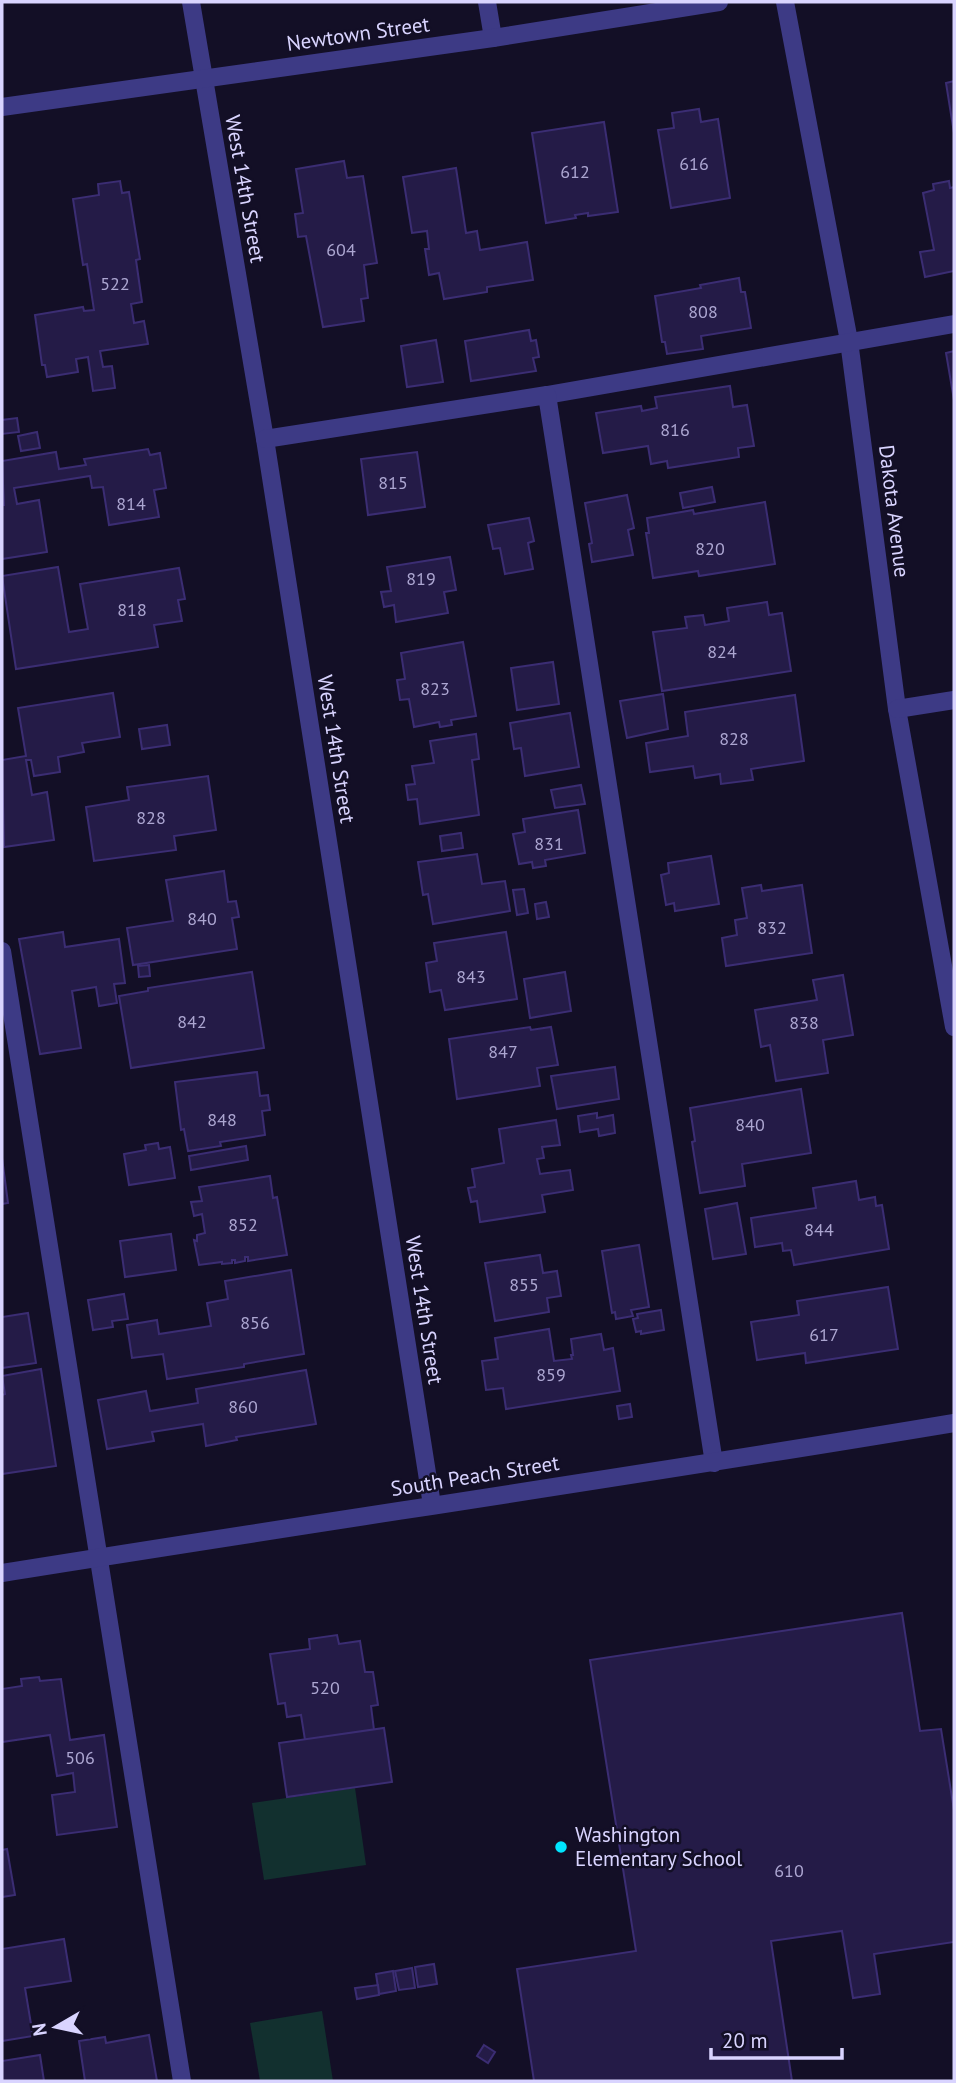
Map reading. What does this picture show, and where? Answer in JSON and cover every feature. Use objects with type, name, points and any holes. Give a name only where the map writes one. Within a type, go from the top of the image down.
[{"type":"street","name":"West 14th Street","points":[[191,2],[265,439],[432,1505]]},
{"type":"street","points":[[487,2],[493,38]]},
{"type":"street","name":"Newtown Street","points":[[2,107],[493,38],[719,2]]},
{"type":"street","name":"Dakota Avenue","points":[[785,2],[849,341],[897,709],[954,1027]]},
{"type":"street","points":[[265,439],[547,395],[954,324]]},
{"type":"street","points":[[547,395],[714,1463]]},
{"type":"street","points":[[897,709],[954,700]]},
{"type":"street","points":[[2,951],[182,2081]]},
{"type":"street","name":"South Peach Street","points":[[2,1573],[714,1463],[954,1423]]},
{"type":"green space","points":[[355,1788],[366,1865],[264,1880],[252,1803]]},
{"type":"green space","points":[[322,2011],[333,2081],[260,2081],[250,2023]]},
{"type":"building","points":[[954,81],[954,133],[946,83]]},
{"type":"building","points":[[699,109],[701,122],[718,119],[730,198],[671,208],[658,130],[674,128],[672,113]]},
{"type":"building","points":[[604,122],[618,212],[588,216],[588,213],[546,223],[532,133]]},
{"type":"building","points":[[344,161],[347,178],[363,176],[377,263],[364,265],[368,298],[361,299],[364,321],[323,327],[306,236],[298,237],[295,214],[303,213],[296,169]]},
{"type":"building","points":[[456,168],[466,233],[477,231],[480,250],[527,242],[533,280],[487,287],[487,292],[444,299],[439,273],[429,275],[425,249],[429,249],[427,231],[412,233],[403,177]]},
{"type":"building","points":[[120,181],[122,193],[129,192],[140,259],[136,260],[142,302],[131,304],[134,323],[144,321],[148,344],[100,351],[103,367],[112,366],[115,388],[93,391],[88,357],[76,359],[78,372],[47,377],[45,365],[42,365],[35,315],[83,307],[84,311],[94,310],[87,264],[83,265],[73,199],[99,195],[98,184]]},
{"type":"building","points":[[949,181],[950,188],[954,187],[954,271],[925,277],[920,252],[934,250],[923,193],[934,190],[933,184]]},
{"type":"building","points":[[739,278],[741,292],[745,292],[751,328],[701,336],[703,349],[667,354],[665,342],[662,342],[655,296]]},
{"type":"building","points":[[529,330],[531,341],[536,340],[539,357],[533,358],[536,371],[471,381],[465,341]]},
{"type":"building","points":[[436,340],[443,382],[407,387],[401,346]]},
{"type":"building","points":[[954,351],[954,400],[946,353]]},
{"type":"building","points":[[730,386],[733,407],[747,405],[754,446],[738,448],[739,457],[668,468],[667,461],[651,464],[648,446],[603,453],[596,413],[641,406],[642,411],[657,408],[655,397]]},
{"type":"building","points":[[17,418],[19,432],[2,434],[2,420]]},
{"type":"building","points":[[37,432],[40,448],[21,451],[18,436]]},
{"type":"building","points":[[148,449],[150,455],[160,453],[166,488],[154,490],[159,517],[109,525],[103,487],[92,488],[90,476],[14,488],[17,504],[39,500],[47,552],[2,559],[2,461],[56,452],[59,469],[86,465],[84,459]]},
{"type":"building","points":[[417,452],[425,507],[368,515],[361,459]]},
{"type":"building","points":[[712,487],[715,502],[683,508],[680,493]]},
{"type":"building","points":[[627,495],[634,528],[628,530],[633,555],[592,562],[589,544],[592,543],[585,503]]},
{"type":"building","points":[[765,502],[775,564],[699,576],[698,571],[653,578],[646,533],[649,533],[647,518],[693,510],[694,514]]},
{"type":"building","points":[[529,518],[534,541],[528,543],[533,569],[505,574],[500,548],[493,549],[488,525]]},
{"type":"building","points":[[450,557],[456,590],[444,592],[448,613],[396,622],[394,605],[384,607],[381,592],[391,591],[387,567]]},
{"type":"building","points":[[58,567],[69,632],[88,629],[80,584],[179,568],[185,599],[178,600],[182,621],[154,625],[158,647],[16,669],[2,576]]},
{"type":"building","points":[[767,602],[769,615],[782,613],[791,671],[662,691],[653,632],[687,628],[685,617],[703,615],[705,625],[729,621],[727,608]]},
{"type":"building","points":[[463,642],[476,716],[451,720],[452,725],[440,727],[439,722],[414,727],[409,699],[400,700],[397,680],[405,679],[401,653]]},
{"type":"building","points":[[553,662],[559,704],[517,710],[511,668]]},
{"type":"building","points":[[113,693],[120,737],[82,743],[84,752],[58,757],[60,772],[34,776],[31,760],[26,760],[32,795],[47,792],[54,840],[4,847],[2,760],[26,756],[18,708]]},
{"type":"building","points":[[663,694],[668,729],[627,738],[620,701]]},
{"type":"building","points":[[795,695],[804,761],[751,769],[753,780],[721,784],[720,774],[695,778],[693,766],[650,772],[646,743],[688,736],[685,712]]},
{"type":"building","points":[[570,713],[579,767],[525,776],[521,748],[514,749],[510,723]]},
{"type":"building","points":[[167,725],[170,745],[142,749],[139,729]]},
{"type":"building","points":[[476,734],[479,759],[472,760],[479,815],[420,824],[417,799],[408,800],[406,785],[415,784],[412,766],[434,763],[430,741]]},
{"type":"building","points":[[208,776],[216,830],[174,836],[176,850],[94,861],[86,807],[129,800],[127,787]]},
{"type":"building","points":[[581,785],[585,804],[555,808],[551,790]]},
{"type":"building","points":[[578,810],[585,853],[545,860],[546,866],[533,868],[532,862],[519,864],[513,834],[525,832],[523,819]]},
{"type":"building","points":[[461,833],[463,848],[442,851],[440,836]]},
{"type":"building","points":[[477,854],[482,884],[505,881],[510,911],[433,924],[428,894],[423,895],[418,862]]},
{"type":"building","points":[[711,856],[719,904],[675,911],[674,903],[666,905],[661,875],[669,873],[668,863]]},
{"type":"building","points":[[224,871],[228,902],[236,901],[239,917],[232,918],[237,949],[133,965],[127,928],[173,921],[166,880]]},
{"type":"building","points":[[761,885],[762,891],[802,885],[812,953],[726,966],[722,938],[737,935],[735,920],[747,918],[742,888]]},
{"type":"building","points":[[524,889],[528,913],[517,915],[513,890]]},
{"type":"building","points":[[546,902],[549,917],[537,919],[535,904]]},
{"type":"building","points":[[63,932],[65,947],[119,939],[125,983],[114,984],[117,1003],[99,1006],[96,987],[72,991],[81,1048],[40,1054],[19,939]]},
{"type":"building","points":[[506,932],[517,999],[445,1010],[441,990],[430,992],[426,963],[437,961],[434,943]]},
{"type":"building","points":[[149,965],[150,976],[139,977],[138,966]]},
{"type":"building","points":[[252,972],[264,1048],[131,1068],[119,996],[148,991],[148,988]]},
{"type":"building","points":[[565,972],[571,1011],[530,1018],[524,979]]},
{"type":"building","points":[[843,975],[853,1035],[823,1040],[828,1073],[776,1081],[770,1045],[761,1047],[755,1010],[817,1000],[813,980]]},
{"type":"building","points":[[530,1027],[531,1030],[551,1027],[558,1065],[537,1068],[540,1086],[457,1099],[449,1039]]},
{"type":"building","points":[[615,1067],[619,1099],[557,1109],[551,1076]]},
{"type":"building","points":[[257,1072],[260,1096],[268,1095],[270,1110],[262,1111],[265,1135],[220,1142],[221,1146],[188,1151],[184,1129],[181,1130],[175,1082]]},
{"type":"building","points":[[801,1089],[811,1153],[742,1164],[745,1186],[700,1193],[690,1108]]},
{"type":"building","points":[[597,1113],[597,1118],[613,1115],[615,1133],[599,1136],[598,1129],[580,1132],[578,1116]]},
{"type":"building","points":[[556,1120],[560,1145],[542,1147],[544,1158],[537,1159],[540,1174],[570,1170],[573,1190],[542,1195],[545,1212],[480,1222],[477,1201],[471,1202],[468,1188],[475,1187],[472,1169],[504,1163],[499,1129]]},
{"type":"building","points":[[158,1143],[159,1149],[170,1147],[175,1178],[129,1185],[124,1154],[146,1150],[145,1145]]},
{"type":"building","points":[[246,1146],[248,1160],[191,1170],[189,1156]]},
{"type":"building","points":[[2,1158],[8,1203],[2,1204]]},
{"type":"building","points":[[270,1176],[273,1198],[277,1197],[287,1255],[248,1261],[248,1257],[245,1257],[245,1261],[235,1263],[235,1260],[232,1260],[232,1263],[199,1265],[194,1240],[197,1241],[197,1235],[205,1233],[202,1214],[194,1216],[191,1202],[202,1201],[199,1187]]},
{"type":"building","points":[[856,1181],[859,1200],[875,1197],[876,1206],[882,1205],[889,1249],[794,1265],[791,1250],[783,1251],[782,1243],[755,1247],[751,1218],[816,1208],[813,1188]]},
{"type":"building","points":[[737,1203],[746,1254],[713,1259],[705,1209]]},
{"type":"building","points":[[171,1234],[176,1270],[125,1277],[120,1241]]},
{"type":"building","points":[[639,1245],[649,1307],[631,1310],[633,1316],[616,1319],[615,1312],[612,1313],[602,1251]]},
{"type":"building","points":[[540,1255],[543,1273],[557,1271],[561,1296],[547,1298],[549,1312],[495,1321],[485,1263]]},
{"type":"building","points":[[291,1270],[304,1354],[167,1379],[163,1354],[132,1358],[127,1325],[157,1320],[159,1334],[211,1326],[207,1303],[228,1299],[225,1281]]},
{"type":"building","points":[[888,1287],[898,1349],[806,1363],[805,1353],[757,1360],[751,1322],[799,1315],[797,1301]]},
{"type":"building","points":[[124,1294],[128,1319],[112,1321],[113,1327],[93,1330],[88,1300]]},
{"type":"building","points":[[661,1310],[664,1330],[641,1334],[641,1331],[636,1332],[633,1319],[638,1318],[637,1314]]},
{"type":"building","points":[[28,1313],[36,1363],[2,1368],[2,1317]]},
{"type":"building","points":[[549,1329],[554,1361],[572,1359],[571,1339],[601,1334],[604,1350],[613,1348],[620,1391],[506,1409],[503,1388],[486,1390],[482,1361],[498,1359],[495,1338]]},
{"type":"building","points":[[41,1369],[56,1466],[2,1474],[2,1395],[5,1394],[2,1376]]},
{"type":"building","points":[[306,1370],[316,1424],[236,1437],[237,1440],[206,1446],[203,1424],[152,1432],[154,1441],[107,1449],[98,1400],[146,1391],[150,1411],[198,1403],[196,1389]]},
{"type":"building","points":[[630,1404],[632,1417],[619,1419],[617,1406]]},
{"type":"building","name":"Washington Elementary School","points":[[902,1613],[920,1731],[941,1729],[954,1810],[954,1942],[874,1954],[880,1994],[853,1998],[842,1931],[771,1941],[792,2081],[534,2081],[517,1969],[636,1951],[590,1660]]},
{"type":"building","points":[[337,1635],[339,1644],[360,1641],[365,1672],[373,1672],[378,1705],[371,1706],[374,1730],[305,1740],[301,1715],[287,1717],[285,1703],[278,1704],[270,1654],[310,1649],[309,1639]]},
{"type":"building","points":[[39,1677],[40,1681],[61,1679],[70,1740],[104,1735],[117,1827],[57,1835],[52,1795],[75,1792],[73,1773],[57,1776],[50,1735],[2,1742],[2,1689],[22,1686],[21,1679]]},
{"type":"building","points":[[384,1728],[392,1782],[287,1797],[279,1743]]},
{"type":"building","points":[[7,1849],[15,1895],[2,1897],[2,1850]]},
{"type":"building","points":[[64,1939],[71,1981],[25,1988],[33,2036],[2,2041],[2,1949]]},
{"type":"building","points":[[434,1964],[437,1984],[418,1987],[415,1967]]},
{"type":"building","points":[[412,1968],[415,1988],[399,1990],[395,1971]]},
{"type":"building","points":[[393,1971],[396,1991],[379,1994],[376,1974]]},
{"type":"building","points":[[378,1985],[379,1995],[357,1999],[355,1988]]},
{"type":"building","points":[[149,2035],[157,2081],[85,2081],[79,2041],[105,2037],[106,2043]]},
{"type":"building","points":[[484,2045],[495,2052],[488,2063],[477,2056]]},
{"type":"building","points":[[40,2055],[44,2081],[2,2081],[2,2061]]},
{"type":"place","name":"Washington Elementary School","points":[[561,1847]]}]
